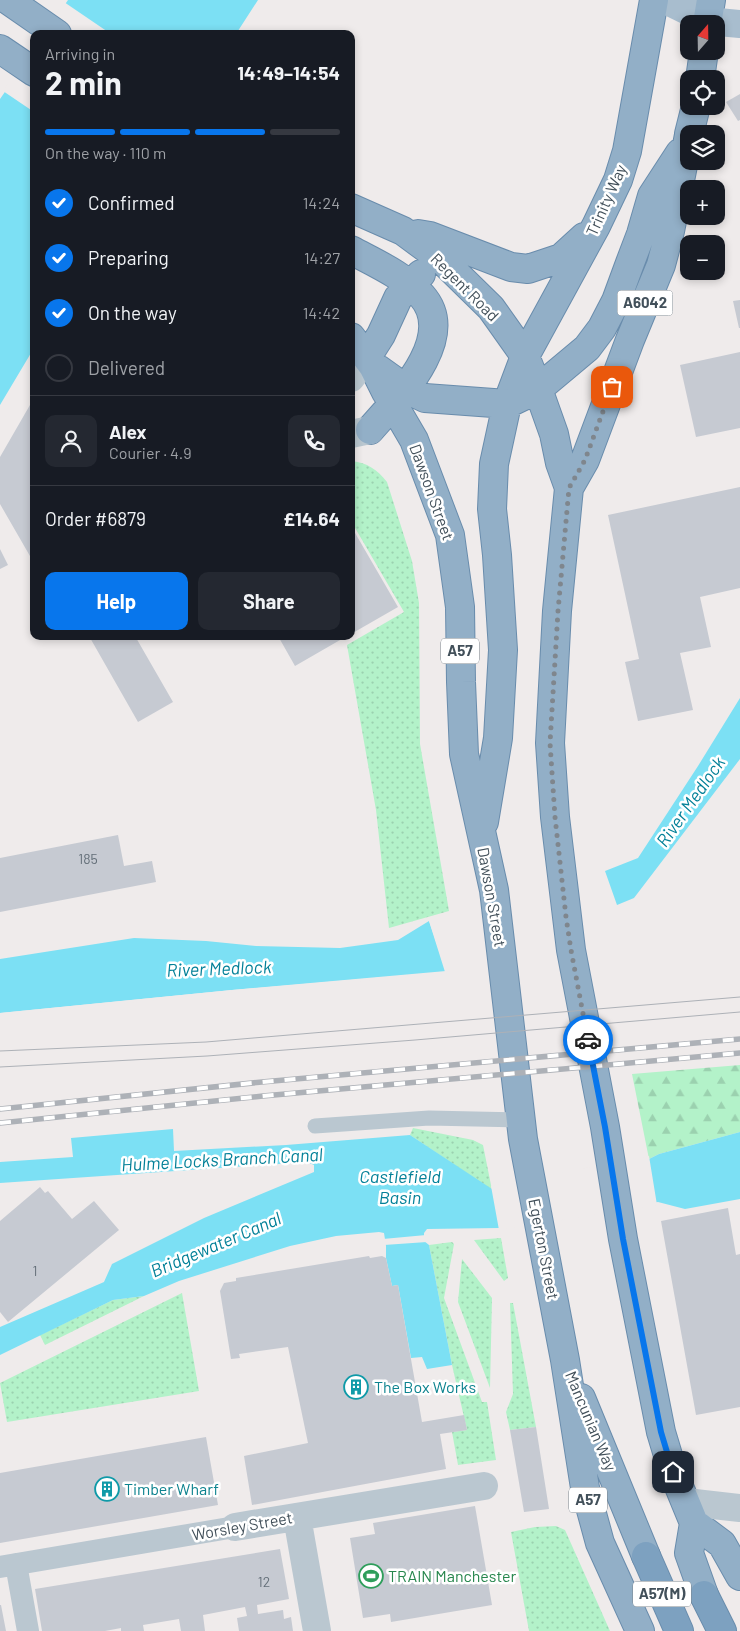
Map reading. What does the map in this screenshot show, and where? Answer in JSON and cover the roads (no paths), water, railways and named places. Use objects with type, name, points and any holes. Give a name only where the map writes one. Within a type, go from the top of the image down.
[{"type":"highway","name":"Trinity Way","points":[[508,404],[525,356],[596,226],[618,180],[627,151],[654,0]]},
{"type":"highway","points":[[16,5],[51,30]]},
{"type":"highway","points":[[0,49],[30,69]]},
{"type":"highway","name":"A6042","points":[[508,404],[538,389],[587,348],[602,328],[616,301],[641,234],[652,196],[680,149]]},
{"type":"highway","name":"A6042","points":[[569,488],[585,460],[627,348],[661,265],[670,231],[682,170]]},
{"type":"highway","points":[[355,210],[402,232],[430,236],[452,254],[528,269],[561,258],[596,226]]},
{"type":"highway","points":[[355,252],[393,272],[422,296],[429,308],[433,335],[426,355],[400,404]]},
{"type":"highway","points":[[400,404],[361,360],[381,335],[398,298],[419,275],[452,254]]},
{"type":"highway","name":"Regent Road","points":[[452,254],[525,356],[554,434],[560,463],[569,488]]},
{"type":"highway","points":[[361,432],[400,404],[425,398],[508,404]]},
{"type":"highway","name":"Dawson Street","points":[[400,404],[450,535],[460,607],[464,754],[494,890],[502,958]]},
{"type":"highway","name":"Dawson Street","points":[[482,836],[498,738],[503,650],[492,509],[494,464],[508,404]]},
{"type":"highway","points":[[361,432],[389,435],[417,446]]},
{"type":"highway","points":[[569,488],[558,611],[550,743],[556,825],[571,950],[661,1432],[673,1472],[690,1513],[722,1544],[740,1576]]},
{"type":"highway","name":"Egerton Street","points":[[502,958],[522,1129],[565,1360]]},
{"type":"highway","name":"Mancunian Way","points":[[565,1360],[646,1556]]},
{"type":"highway","name":"A57","points":[[565,1360],[585,1488],[595,1525],[600,1543],[640,1631]]},
{"type":"highway","name":"A57(M)","points":[[690,1513],[689,1553],[704,1595],[722,1631]]},
{"type":"highway","name":"A57(M)","points":[[646,1556],[679,1631]]},
{"type":"main road","points":[[665,0],[709,15]]},
{"type":"main road","points":[[725,20],[740,24]]},
{"type":"street","name":"Worsley Street","points":[[8,1566],[484,1486]]},
{"type":"street","points":[[690,1513],[740,1508]]},
{"type":"street","points":[[297,1517],[317,1631]]},
{"type":"street","points":[[8,1566],[28,1631]]},
{"type":"lane","points":[[315,1126],[429,1118],[522,1129]]},
{"type":"water","points":[[68,0],[258,0],[239,30],[48,30]]},
{"type":"water","points":[[30,56],[30,355],[0,405],[0,99]]},
{"type":"water","name":"River Medlock","points":[[740,698],[740,759],[634,898],[617,905],[605,871],[638,858]]},
{"type":"water","name":"River Medlock","points":[[429,921],[446,971],[0,1013],[0,959],[134,938],[206,941],[256,946],[340,948],[398,940]]},
{"type":"water","name":"Castlefield Basin","points":[[173,1129],[174,1151],[286,1145],[410,1135],[492,1189],[649,1159],[659,1154],[740,1132],[740,1199],[685,1209],[658,1202],[499,1228],[427,1229],[424,1233],[424,1241],[429,1245],[452,1365],[427,1369],[422,1357],[411,1358],[398,1285],[392,1286],[386,1258],[384,1233],[379,1232],[336,1236],[290,1246],[179,1281],[144,1296],[113,1300],[0,1355],[0,1327],[104,1282],[112,1264],[204,1218],[314,1172],[314,1165],[307,1162],[0,1183],[0,1162],[73,1157],[71,1138]]},
{"type":"tram line","points":[[0,1051],[206,1042],[740,997]]},
{"type":"tram line","points":[[0,1067],[207,1056],[740,1012]]},
{"type":"railway","points":[[0,1109],[262,1082],[740,1039]]},
{"type":"railway","points":[[0,1123],[263,1096],[740,1053]]},
{"type":"place","name":"The Box Works","points":[[356,1387]]},
{"type":"place","name":"Timber Wharf","points":[[107,1489]]},
{"type":"place","name":"TRAIN Manchester","points":[[371,1576]]},
{"type":"water label","name":"Hulme Locks Branch Canal","points":[[222,1160]]},
{"type":"water label","name":"Bridgewater Canal","points":[[216,1245]]}]
